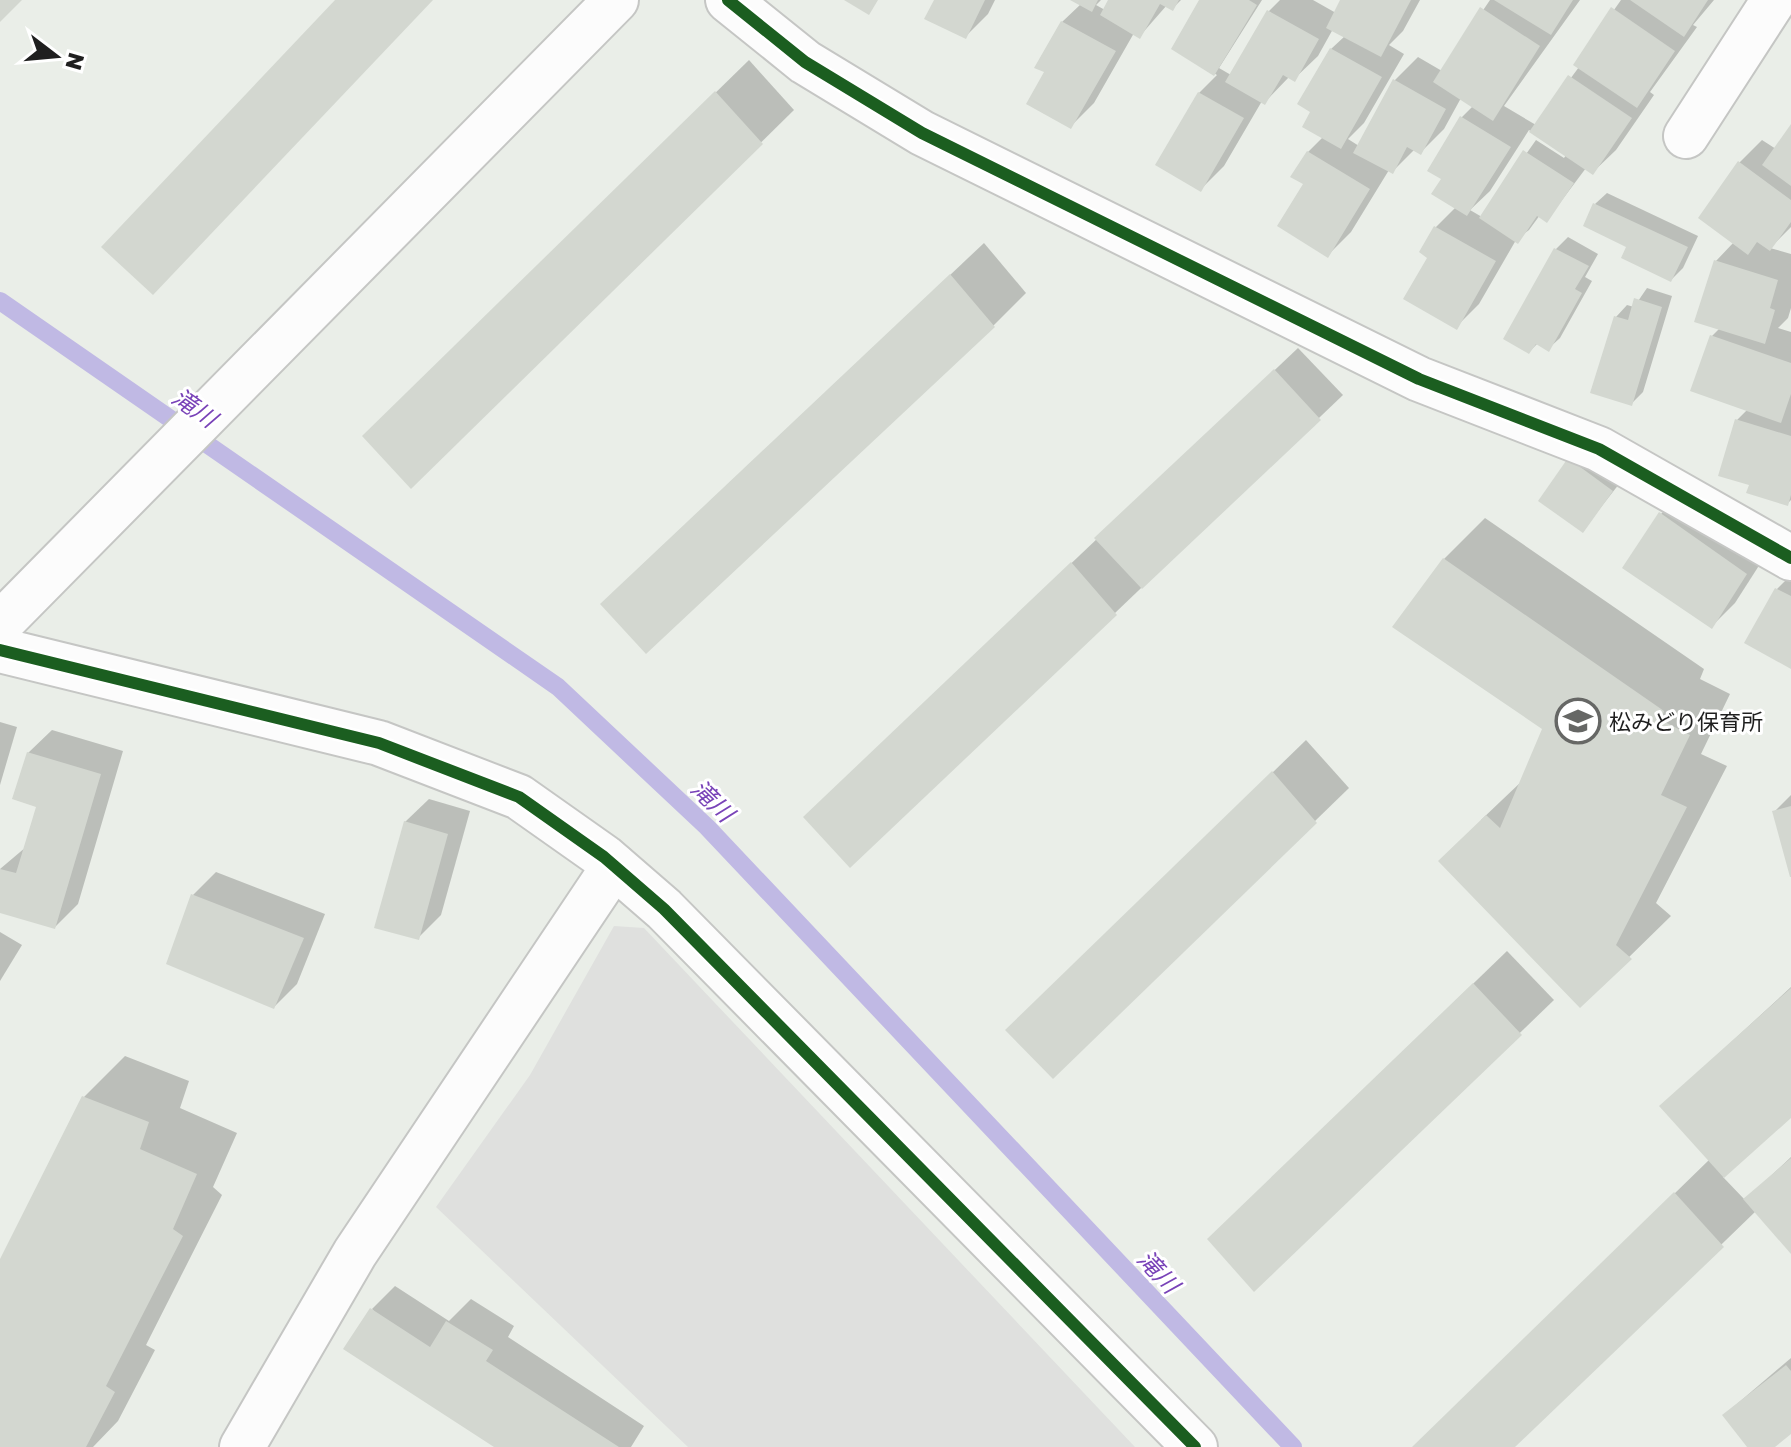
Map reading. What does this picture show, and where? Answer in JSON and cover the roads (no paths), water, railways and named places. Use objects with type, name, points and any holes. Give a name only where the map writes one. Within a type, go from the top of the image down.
[{"type":"street","points":[[0,624],[616,0]]},
{"type":"street","points":[[728,0],[805,62],[922,133],[1419,379],[1599,449],[1791,558]]},
{"type":"street","points":[[1686,136],[1774,0]]},
{"type":"street","points":[[0,650],[379,743],[519,797],[614,866],[664,909],[1195,1447]]},
{"type":"street","points":[[242,1447],[355,1253],[614,866]]},
{"type":"waterway","name":"滝川","points":[[0,301],[558,687],[707,827],[1293,1447]]},
{"type":"place","name":"松みどり保育所","points":[[1578,721]]}]
